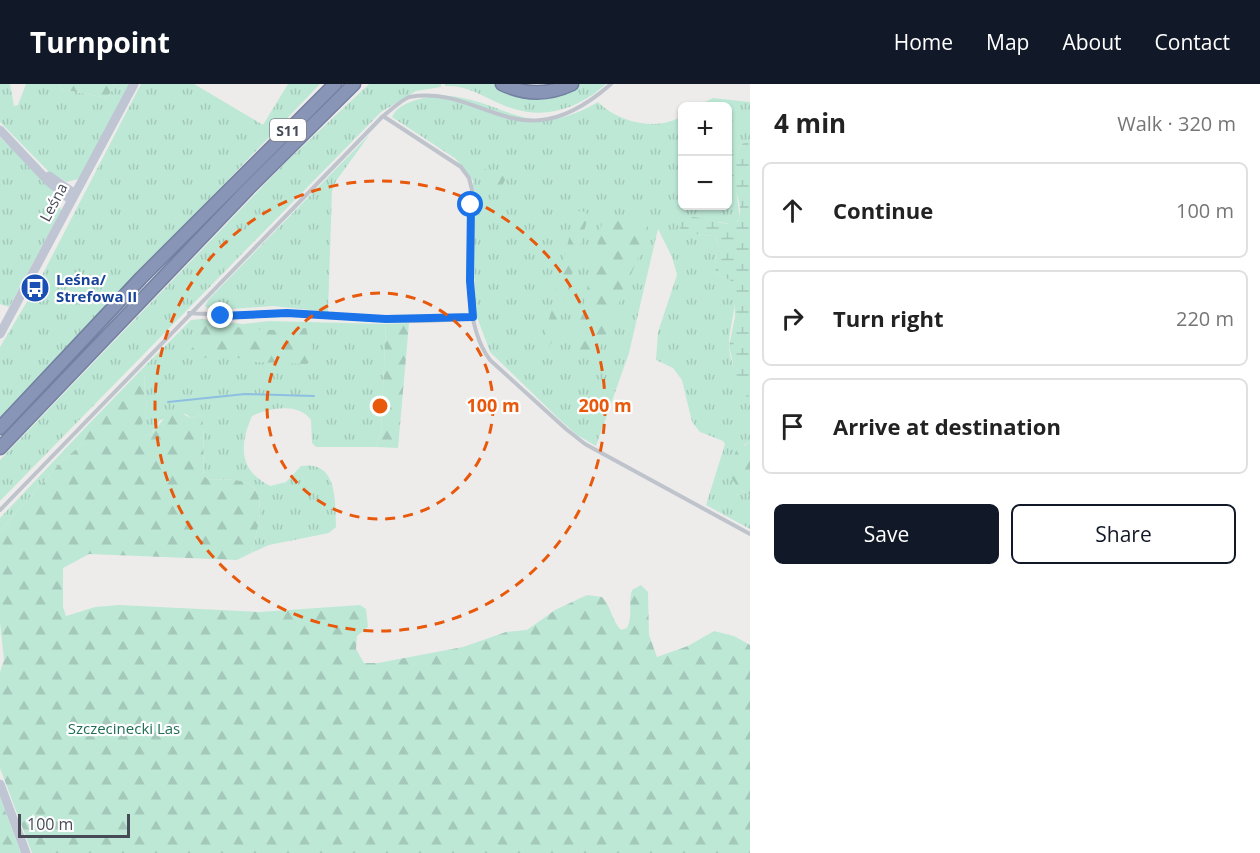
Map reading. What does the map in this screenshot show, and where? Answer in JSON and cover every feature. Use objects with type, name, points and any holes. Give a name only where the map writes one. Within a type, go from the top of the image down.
[{"type":"highway","name":"S11","points":[[0,428],[141,278],[335,84]]},
{"type":"highway","name":"S11","points":[[0,448],[249,188],[354,84]]},
{"type":"highway","points":[[502,84],[513,89],[540,93],[572,84]]},
{"type":"street","name":"Leśna","points":[[0,334],[134,84]]},
{"type":"street","points":[[0,129],[35,166],[73,197]]},
{"type":"street","points":[[0,784],[26,853]]},
{"type":"lane","points":[[508,110],[537,117],[570,111],[585,105],[611,84]]},
{"type":"lane","points":[[0,510],[383,116],[410,96],[442,91]]},
{"type":"lane","points":[[383,116],[461,167],[469,178],[472,190],[470,281],[473,317],[481,346],[490,360],[575,437],[750,534]]},
{"type":"lane","points":[[189,313],[221,316],[287,313],[386,319],[473,317]]},
{"type":"green space","points":[[0,84],[10,84],[14,106],[18,105],[26,84],[58,84],[61,89],[107,98],[116,84],[130,84],[78,179],[67,182],[50,173],[0,122]]},
{"type":"green space","points":[[58,84],[116,84],[107,98],[61,89]]},
{"type":"green space","points":[[141,84],[194,84],[263,125],[288,84],[320,84],[0,418],[0,347],[37,285]]},
{"type":"green space","points":[[369,84],[441,84],[441,87],[416,91],[381,112],[0,501],[0,460],[286,162]]},
{"type":"green space","points":[[445,84],[494,84],[500,88],[568,91],[581,84],[606,84],[585,100],[562,110],[537,113],[511,108],[471,90],[445,86]]},
{"type":"green space","points":[[439,95],[462,98],[534,119],[552,119],[573,114],[598,102],[616,115],[638,122],[661,123],[678,118],[678,210],[732,210],[732,102],[705,102],[713,98],[750,102],[750,139],[739,146],[736,190],[740,219],[733,224],[716,222],[696,234],[714,236],[718,247],[715,269],[719,275],[734,283],[735,299],[729,348],[735,370],[750,404],[750,442],[744,445],[740,490],[750,495],[750,529],[706,505],[725,444],[723,441],[700,432],[692,422],[682,380],[673,368],[656,360],[658,332],[677,275],[672,257],[658,229],[629,353],[596,446],[577,435],[490,352],[475,312],[473,181],[456,159],[392,117],[400,107],[419,99]]},
{"type":"green space","points":[[370,134],[336,181],[332,191],[328,312],[273,306],[218,310],[207,308],[205,306],[208,300]]},
{"type":"green space","points":[[0,137],[46,182],[59,202],[61,211],[9,307],[0,304]]},
{"type":"green space","points":[[750,139],[750,404],[735,372],[729,346],[735,317],[734,283],[719,275],[715,269],[717,241],[714,236],[684,233],[676,223],[683,218],[690,217],[722,223],[738,221],[740,211],[732,182],[732,156]]},
{"type":"green space","points":[[485,169],[507,175],[501,189],[486,189],[481,186],[481,171]]},
{"type":"green space","points":[[579,211],[586,212],[588,217],[554,339],[548,347],[545,343],[545,336],[575,214]]},
{"type":"green space","points":[[607,214],[644,218],[648,225],[648,234],[598,353],[594,356],[574,352],[603,219]]},
{"type":"green space","points":[[191,320],[243,324],[269,321],[386,324],[381,432],[376,447],[316,447],[312,443],[311,420],[306,414],[283,408],[252,416],[245,437],[244,456],[247,465],[252,473],[270,486],[286,482],[301,466],[322,469],[332,484],[334,495],[336,527],[329,533],[269,545],[251,553],[260,515],[258,495],[254,488],[243,481],[209,480],[204,476],[201,415],[191,418],[186,414],[160,420],[151,434],[145,436],[139,433],[147,403],[144,397],[145,371],[140,371]]},
{"type":"green space","points":[[211,322],[258,330],[306,328],[314,357],[307,364],[254,362],[235,357],[196,358],[190,351],[200,337],[199,328]]},
{"type":"green space","points":[[409,323],[398,448],[376,447],[381,432],[386,324]]},
{"type":"green space","name":"Szczecinecki Las","points":[[140,371],[145,371],[144,396],[147,403],[140,433],[145,436],[151,434],[169,413],[179,412],[191,418],[201,415],[204,476],[209,480],[243,481],[254,488],[260,505],[251,553],[237,560],[89,554],[63,568],[63,607],[66,616],[95,607],[119,605],[259,612],[360,605],[366,609],[368,627],[357,636],[356,649],[364,663],[378,663],[463,647],[506,632],[527,630],[555,610],[587,595],[602,597],[621,630],[627,628],[629,624],[632,590],[641,585],[648,592],[649,635],[657,657],[688,646],[714,631],[734,636],[750,645],[750,853],[32,853],[0,768],[0,672],[4,660],[0,622],[0,531],[63,460],[84,443],[84,429]]},
{"type":"green space","points":[[84,429],[84,443],[63,460],[0,531],[0,518]]},
{"type":"green space","points":[[750,442],[750,495],[740,490],[727,472],[736,451]]},
{"type":"green space","points":[[0,797],[21,853],[0,853]]},
{"type":"waterway","points":[[168,402],[245,394],[314,396]]},
{"type":"place","name":"Leśna/ Strefowa II","points":[[35,288]]},
{"type":"route","points":[[221,316],[287,313],[386,319],[473,317],[470,281],[471,205]]}]
